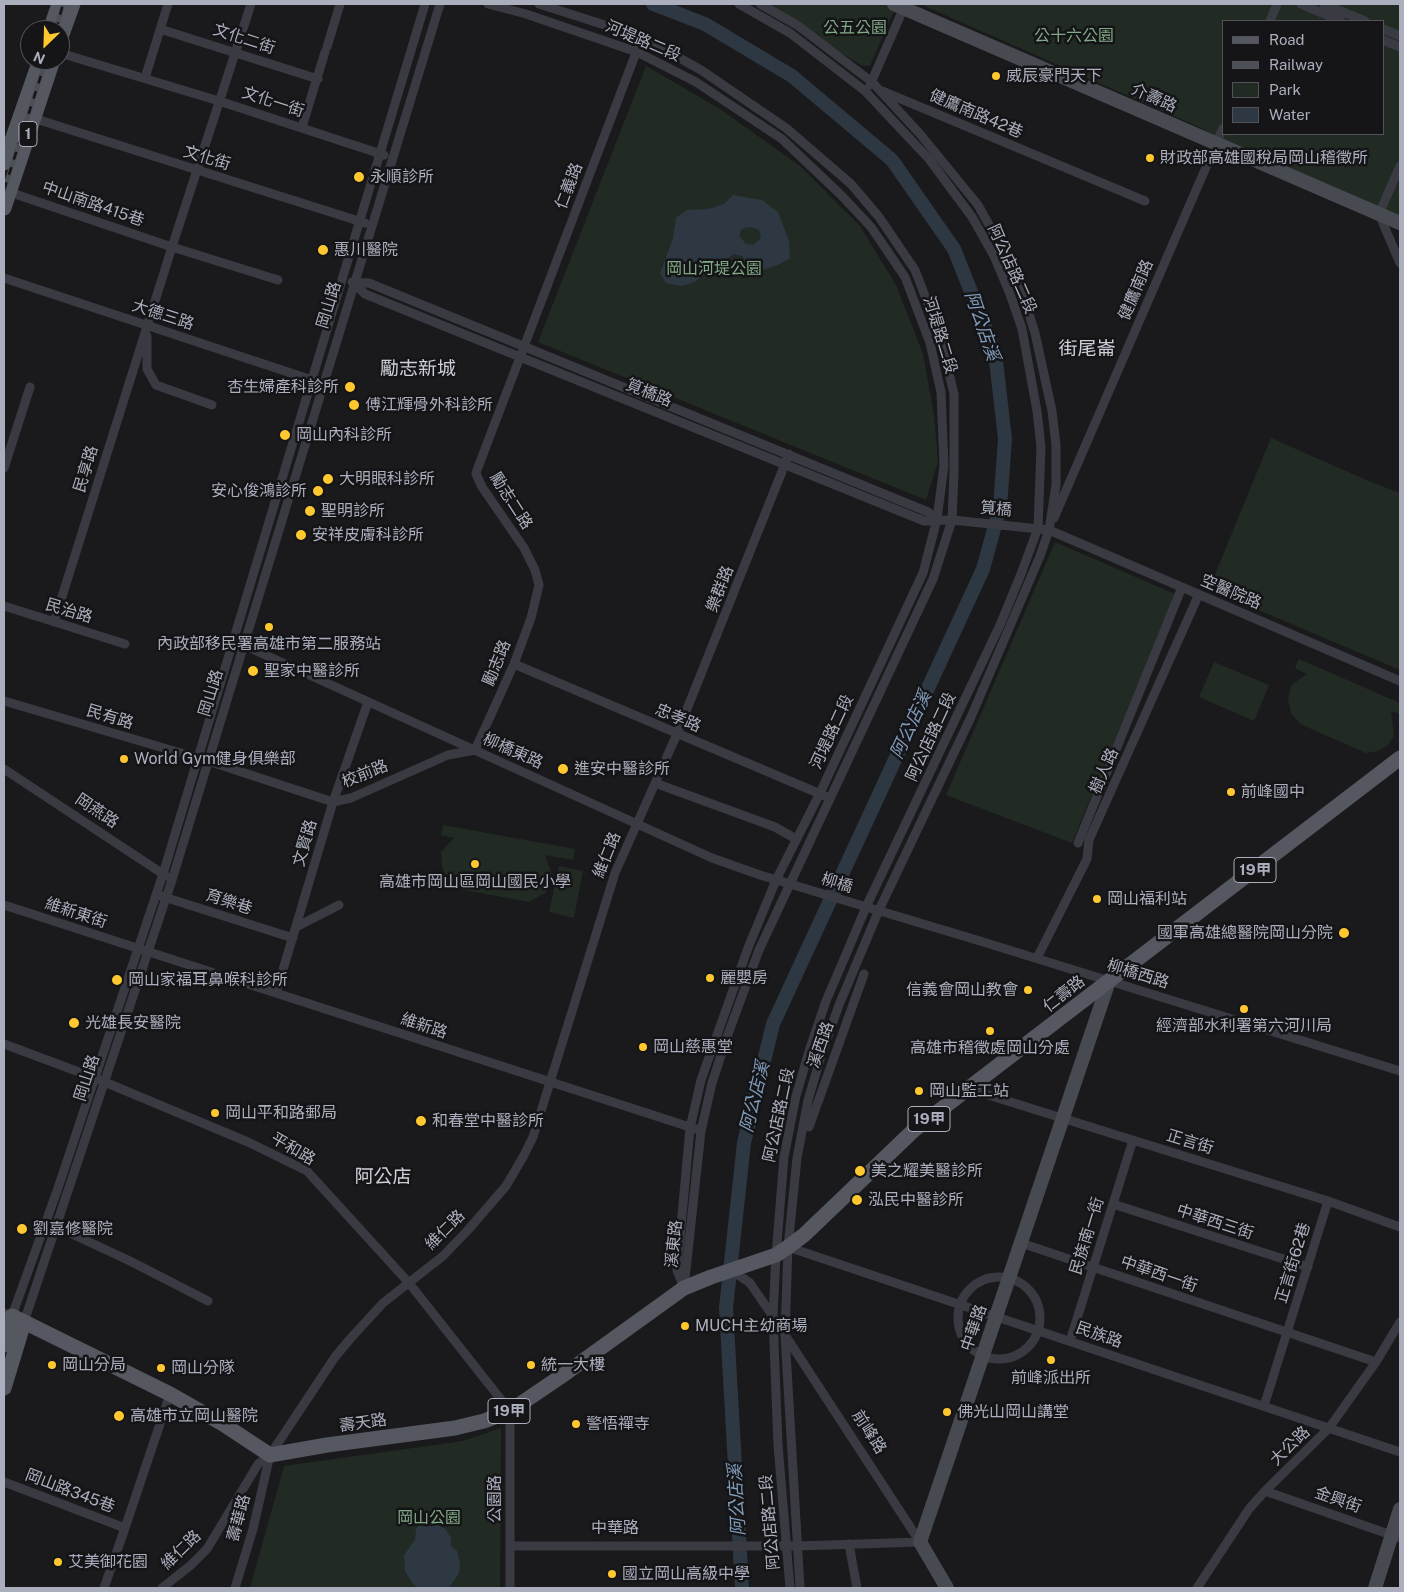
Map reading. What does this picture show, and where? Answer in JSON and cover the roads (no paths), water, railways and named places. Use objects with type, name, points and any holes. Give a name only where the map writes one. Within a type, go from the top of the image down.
[{"type":"main road","points":[[53,20],[59,4]]},
{"type":"main road","points":[[67,20],[73,4]]},
{"type":"main road","name":"介壽路","points":[[901,5],[1400,223]]},
{"type":"main road","name":"1","points":[[4,163],[37,70]]},
{"type":"main road","name":"1","points":[[4,208],[5,191],[50,70]]},
{"type":"main road","name":"仁壽路","points":[[731,1270],[782,1251],[804,1235],[914,1130],[1400,758]]},
{"type":"main road","name":"中華路","points":[[920,1542],[1109,981]]},
{"type":"main road","name":"壽天路","points":[[270,1456],[455,1428],[484,1421],[510,1411],[684,1288],[731,1270]]},
{"type":"main road","points":[[13,1317],[170,1394],[223,1424],[270,1456]]},
{"type":"main road","name":"岡山路","points":[[4,1345],[13,1317]]},
{"type":"main road","name":"岡山路","points":[[4,1388],[13,1317]]},
{"type":"main road","points":[[1375,1588],[1396,1537],[1400,1509]]},
{"type":"main road","name":"前峰路","points":[[920,1542],[947,1588]]},
{"type":"street","points":[[145,78],[168,4]]},
{"type":"street","name":"民享路","points":[[54,622],[147,325],[251,4]]},
{"type":"street","points":[[302,127],[340,4]]},
{"type":"street","name":"岡山路","points":[[13,1317],[163,874],[425,4]]},
{"type":"street","name":"岡山路","points":[[13,1317],[57,1227],[167,898],[440,4]]},
{"type":"street","name":"河堤路二段","points":[[488,4],[526,14],[637,52],[696,82],[782,139],[841,195],[870,227],[904,277],[930,343],[941,392],[944,466],[936,519],[923,573],[820,793],[776,880]]},
{"type":"street","name":"河堤路二段","points":[[540,4],[642,37],[702,70],[786,128],[851,184],[879,217],[915,270],[940,335],[954,394],[952,520],[933,579],[831,798],[788,884]]},
{"type":"street","name":"阿公店路二段","points":[[739,4],[790,32],[865,90],[929,159],[972,217],[997,264],[1010,294],[1022,330],[1037,411],[1041,447],[1038,528],[1000,625],[960,711],[862,906],[826,1001],[796,1096],[784,1157],[782,1251],[800,1588]]},
{"type":"street","name":"阿公店路二段","points":[[760,4],[797,25],[872,82],[920,134],[978,205],[1001,245],[1021,288],[1035,333],[1052,411],[1056,446],[1056,485],[1049,530],[1016,616],[971,717],[879,910],[839,1005],[808,1100],[797,1158],[773,1317],[778,1445],[788,1546],[790,1588]]},
{"type":"street","points":[[1270,20],[1277,4]]},
{"type":"street","points":[[1300,4],[1339,20]]},
{"type":"street","points":[[1324,4],[1363,20]]},
{"type":"street","points":[[865,90],[872,82],[901,5]]},
{"type":"street","name":"文化二街","points":[[160,29],[318,79]]},
{"type":"street","points":[[1384,29],[1400,36]]},
{"type":"street","name":"仁義路","points":[[524,346],[642,37]]},
{"type":"street","points":[[1384,40],[1400,47]]},
{"type":"street","name":"文化一街","points":[[70,56],[302,127],[392,157]]},
{"type":"street","name":"健鷹南路42巷","points":[[880,90],[1145,201]]},
{"type":"street","name":"文化街","points":[[33,118],[372,225]]},
{"type":"street","name":"健鷹南路","points":[[1049,530],[1222,130]]},
{"type":"street","points":[[1400,166],[1379,214],[1400,263]]},
{"type":"street","name":"中山南路415巷","points":[[5,191],[278,280]]},
{"type":"street","name":"大德三路","points":[[4,278],[323,384]]},
{"type":"street","name":"筧橋路","points":[[343,278],[354,283],[365,294],[924,521],[936,519],[952,520]]},
{"type":"street","name":"筧橋路","points":[[354,283],[370,283],[789,454],[928,512],[936,519]]},
{"type":"street","points":[[420,316],[424,305]]},
{"type":"street","points":[[147,325],[147,369],[156,385],[212,405]]},
{"type":"street","points":[[1022,330],[1035,333]]},
{"type":"street","name":"勵志二路","points":[[524,346],[476,474],[482,488],[524,548],[536,570],[539,585]]},
{"type":"street","points":[[617,396],[621,386]]},
{"type":"street","points":[[4,468],[30,387]]},
{"type":"street","name":"樂群路","points":[[655,783],[677,734],[789,454]]},
{"type":"street","name":"筧橋","points":[[952,520],[1049,530]]},
{"type":"street","name":"空醫院路","points":[[1049,530],[1400,681]]},
{"type":"street","name":"勵志路","points":[[475,750],[514,664],[531,618],[539,585]]},
{"type":"street","points":[[1078,843],[1182,587]]},
{"type":"street","name":"樹人路","points":[[1037,958],[1087,860],[1089,840],[1199,594]]},
{"type":"street","name":"民治路","points":[[4,606],[125,644]]},
{"type":"street","points":[[234,641],[244,646]]},
{"type":"street","name":"柳橋東路","points":[[244,646],[712,858],[799,887]]},
{"type":"street","name":"忠孝路","points":[[514,664],[831,798]]},
{"type":"street","name":"民有路","points":[[4,701],[208,761]]},
{"type":"street","name":"文賢路","points":[[276,993],[333,802],[368,702]]},
{"type":"street","points":[[1132,709],[1145,715]]},
{"type":"street","points":[[960,711],[971,717]]},
{"type":"street","name":"校前路","points":[[208,761],[333,802],[351,798],[448,755],[475,750]]},
{"type":"street","name":"岡燕路","points":[[4,769],[172,880]]},
{"type":"street","points":[[655,783],[775,827],[796,839]]},
{"type":"street","name":"維仁路","points":[[162,1588],[191,1565],[207,1549],[258,1464],[270,1456],[335,1357],[350,1339],[383,1303],[443,1256],[506,1186],[533,1137],[615,873],[655,783]]},
{"type":"street","points":[[924,785],[937,791]]},
{"type":"street","name":"溪東路","points":[[684,1288],[677,1270],[690,1128],[701,1080],[717,1033],[748,948],[776,880]]},
{"type":"street","name":"溪東路","points":[[684,1288],[701,1130],[712,1083],[759,950],[788,884]]},
{"type":"street","name":"柳橋","points":[[799,887],[862,906]]},
{"type":"street","name":"育樂巷","points":[[156,895],[293,938]]},
{"type":"street","name":"維新東街","points":[[4,905],[138,949]]},
{"type":"street","points":[[296,927],[339,905]]},
{"type":"street","name":"柳橋西路","points":[[862,906],[1037,958],[1400,1071]]},
{"type":"street","name":"維新路","points":[[138,949],[701,1130]]},
{"type":"street","name":"溪西路","points":[[809,1127],[864,974]]},
{"type":"street","name":"平和路","points":[[4,1044],[95,1078],[248,1142],[307,1171],[409,1283],[510,1411]]},
{"type":"street","name":"正言街","points":[[969,1088],[1328,1201],[1400,1228]]},
{"type":"street","name":"民族南一街","points":[[1070,1341],[1133,1140]]},
{"type":"street","name":"正言街62巷","points":[[1264,1406],[1328,1201]]},
{"type":"street","name":"中華西三街","points":[[1113,1204],[1308,1267]]},
{"type":"street","points":[[57,1227],[130,1261],[208,1301]]},
{"type":"street","name":"中華西一街","points":[[1021,1243],[1376,1362]]},
{"type":"street","name":"民族路","points":[[782,1251],[960,1304],[1400,1452]]},
{"type":"street","name":"前峰路","points":[[731,1270],[750,1283],[760,1296],[920,1542]]},
{"type":"street","points":[[987,1278],[1009,1278],[1024,1285],[1033,1294],[1039,1312],[1038,1330],[1032,1342],[1023,1351],[1011,1357],[999,1359],[983,1355],[974,1350],[960,1330],[958,1317],[960,1304],[966,1293],[975,1284],[987,1278]]},
{"type":"street","name":"大公路","points":[[1198,1588],[1249,1509],[1329,1428],[1376,1362],[1400,1322]]},
{"type":"street","name":"岡山路345巷","points":[[104,1588],[170,1394]]},
{"type":"street","name":"公園路","points":[[510,1411],[510,1588]]},
{"type":"street","points":[[778,1445],[791,1443]]},
{"type":"street","name":"壽華路","points":[[235,1588],[253,1529],[270,1456]]},
{"type":"street","name":"岡山路345巷","points":[[4,1482],[125,1528]]},
{"type":"street","name":"金興街","points":[[1265,1491],[1396,1537]]},
{"type":"street","points":[[788,1546],[920,1542]]},
{"type":"street","points":[[849,1544],[857,1588]]},
{"type":"street","name":"中華路","points":[[510,1546],[788,1546]]},
{"type":"water","points":[[733,195],[762,200],[778,212],[789,241],[790,258],[778,265],[763,270],[749,266],[742,256],[734,254],[694,282],[682,286],[666,283],[660,274],[673,238],[676,218],[687,210],[708,209],[724,204]],"holes":[[[750,227],[759,230],[761,238],[753,245],[746,244],[740,237],[740,231],[744,228]]]},
{"type":"water","points":[[429,1520],[438,1523],[446,1530],[451,1538],[451,1546],[457,1551],[460,1563],[459,1573],[449,1588],[418,1588],[405,1571],[404,1555],[415,1540],[416,1529],[420,1523]]},
{"type":"waterway","name":"阿公店溪","points":[[653,4],[705,24],[792,76],[892,160],[954,249],[995,352],[1005,439],[1000,507],[983,569],[773,1024],[744,1143],[726,1308],[742,1588]]},
{"type":"railway","points":[[59,20],[63,4]]},
{"type":"railway","points":[[4,190],[43,70]]},
{"type":"place","name":"威辰豪門天下","points":[[996,76]]},
{"type":"place","name":"財政部高雄國稅局岡山稽徵所","points":[[1150,158]]},
{"type":"place","name":"永順診所","points":[[359,177]]},
{"type":"place","name":"惠川醫院","points":[[323,250]]},
{"type":"place","name":"杏生婦產科診所","points":[[350,387]]},
{"type":"place","name":"傅江輝骨外科診所","points":[[354,405]]},
{"type":"place","name":"岡山內科診所","points":[[285,435]]},
{"type":"place","name":"大明眼科診所","points":[[328,479]]},
{"type":"place","name":"安心俊鴻診所","points":[[318,491]]},
{"type":"place","name":"聖明診所","points":[[310,511]]},
{"type":"place","name":"安祥皮膚科診所","points":[[301,535]]},
{"type":"place","name":"內政部移民署高雄市第二服務站","points":[[269,627]]},
{"type":"place","name":"聖家中醫診所","points":[[253,671]]},
{"type":"place","name":"World Gym健身俱樂部","points":[[124,759]]},
{"type":"place","name":"進安中醫診所","points":[[563,769]]},
{"type":"place","name":"前峰國中","points":[[1231,792]]},
{"type":"place","name":"高雄市岡山區岡山國民小學","points":[[475,864]]},
{"type":"place","name":"岡山福利站","points":[[1097,899]]},
{"type":"place","name":"國軍高雄總醫院岡山分院","points":[[1344,933]]},
{"type":"place","name":"麗嬰房","points":[[710,978]]},
{"type":"place","name":"岡山家福耳鼻喉科診所","points":[[117,980]]},
{"type":"place","name":"信義會岡山教會","points":[[1028,990]]},
{"type":"place","name":"經濟部水利署第六河川局","points":[[1244,1009]]},
{"type":"place","name":"光雄長安醫院","points":[[74,1023]]},
{"type":"place","name":"高雄市稽徵處岡山分處","points":[[990,1031]]},
{"type":"place","name":"岡山慈惠堂","points":[[643,1047]]},
{"type":"place","name":"岡山監工站","points":[[919,1091]]},
{"type":"place","name":"岡山平和路郵局","points":[[215,1113]]},
{"type":"place","name":"和春堂中醫診所","points":[[421,1121]]},
{"type":"place","name":"美之耀美醫診所","points":[[860,1171]]},
{"type":"place","name":"泓民中醫診所","points":[[857,1200]]},
{"type":"place","name":"劉嘉修醫院","points":[[22,1229]]},
{"type":"place","name":"MUCH主幼商場","points":[[685,1326]]},
{"type":"place","name":"前峰派出所","points":[[1051,1360]]},
{"type":"place","name":"岡山分局","points":[[52,1365]]},
{"type":"place","name":"統一大樓","points":[[531,1365]]},
{"type":"place","name":"岡山分隊","points":[[161,1368]]},
{"type":"place","name":"佛光山岡山講堂","points":[[947,1412]]},
{"type":"place","name":"高雄市立岡山醫院","points":[[119,1416]]},
{"type":"place","name":"警悟禪寺","points":[[576,1424]]},
{"type":"place","name":"艾美御花園","points":[[58,1562]]},
{"type":"place","name":"國立岡山高級中學","points":[[612,1574]]},
{"type":"district","name":"街尾崙","points":[[1087,349]]},
{"type":"district","name":"勵志新城","points":[[418,369]]},
{"type":"district","name":"阿公店","points":[[383,1177]]},
{"type":"park label","name":"公五公園","points":[[855,28]]},
{"type":"park label","name":"公十六公園","points":[[1074,36]]},
{"type":"park label","name":"岡山河堤公園","points":[[714,269]]},
{"type":"park label","name":"岡山公園","points":[[429,1518]]}]
